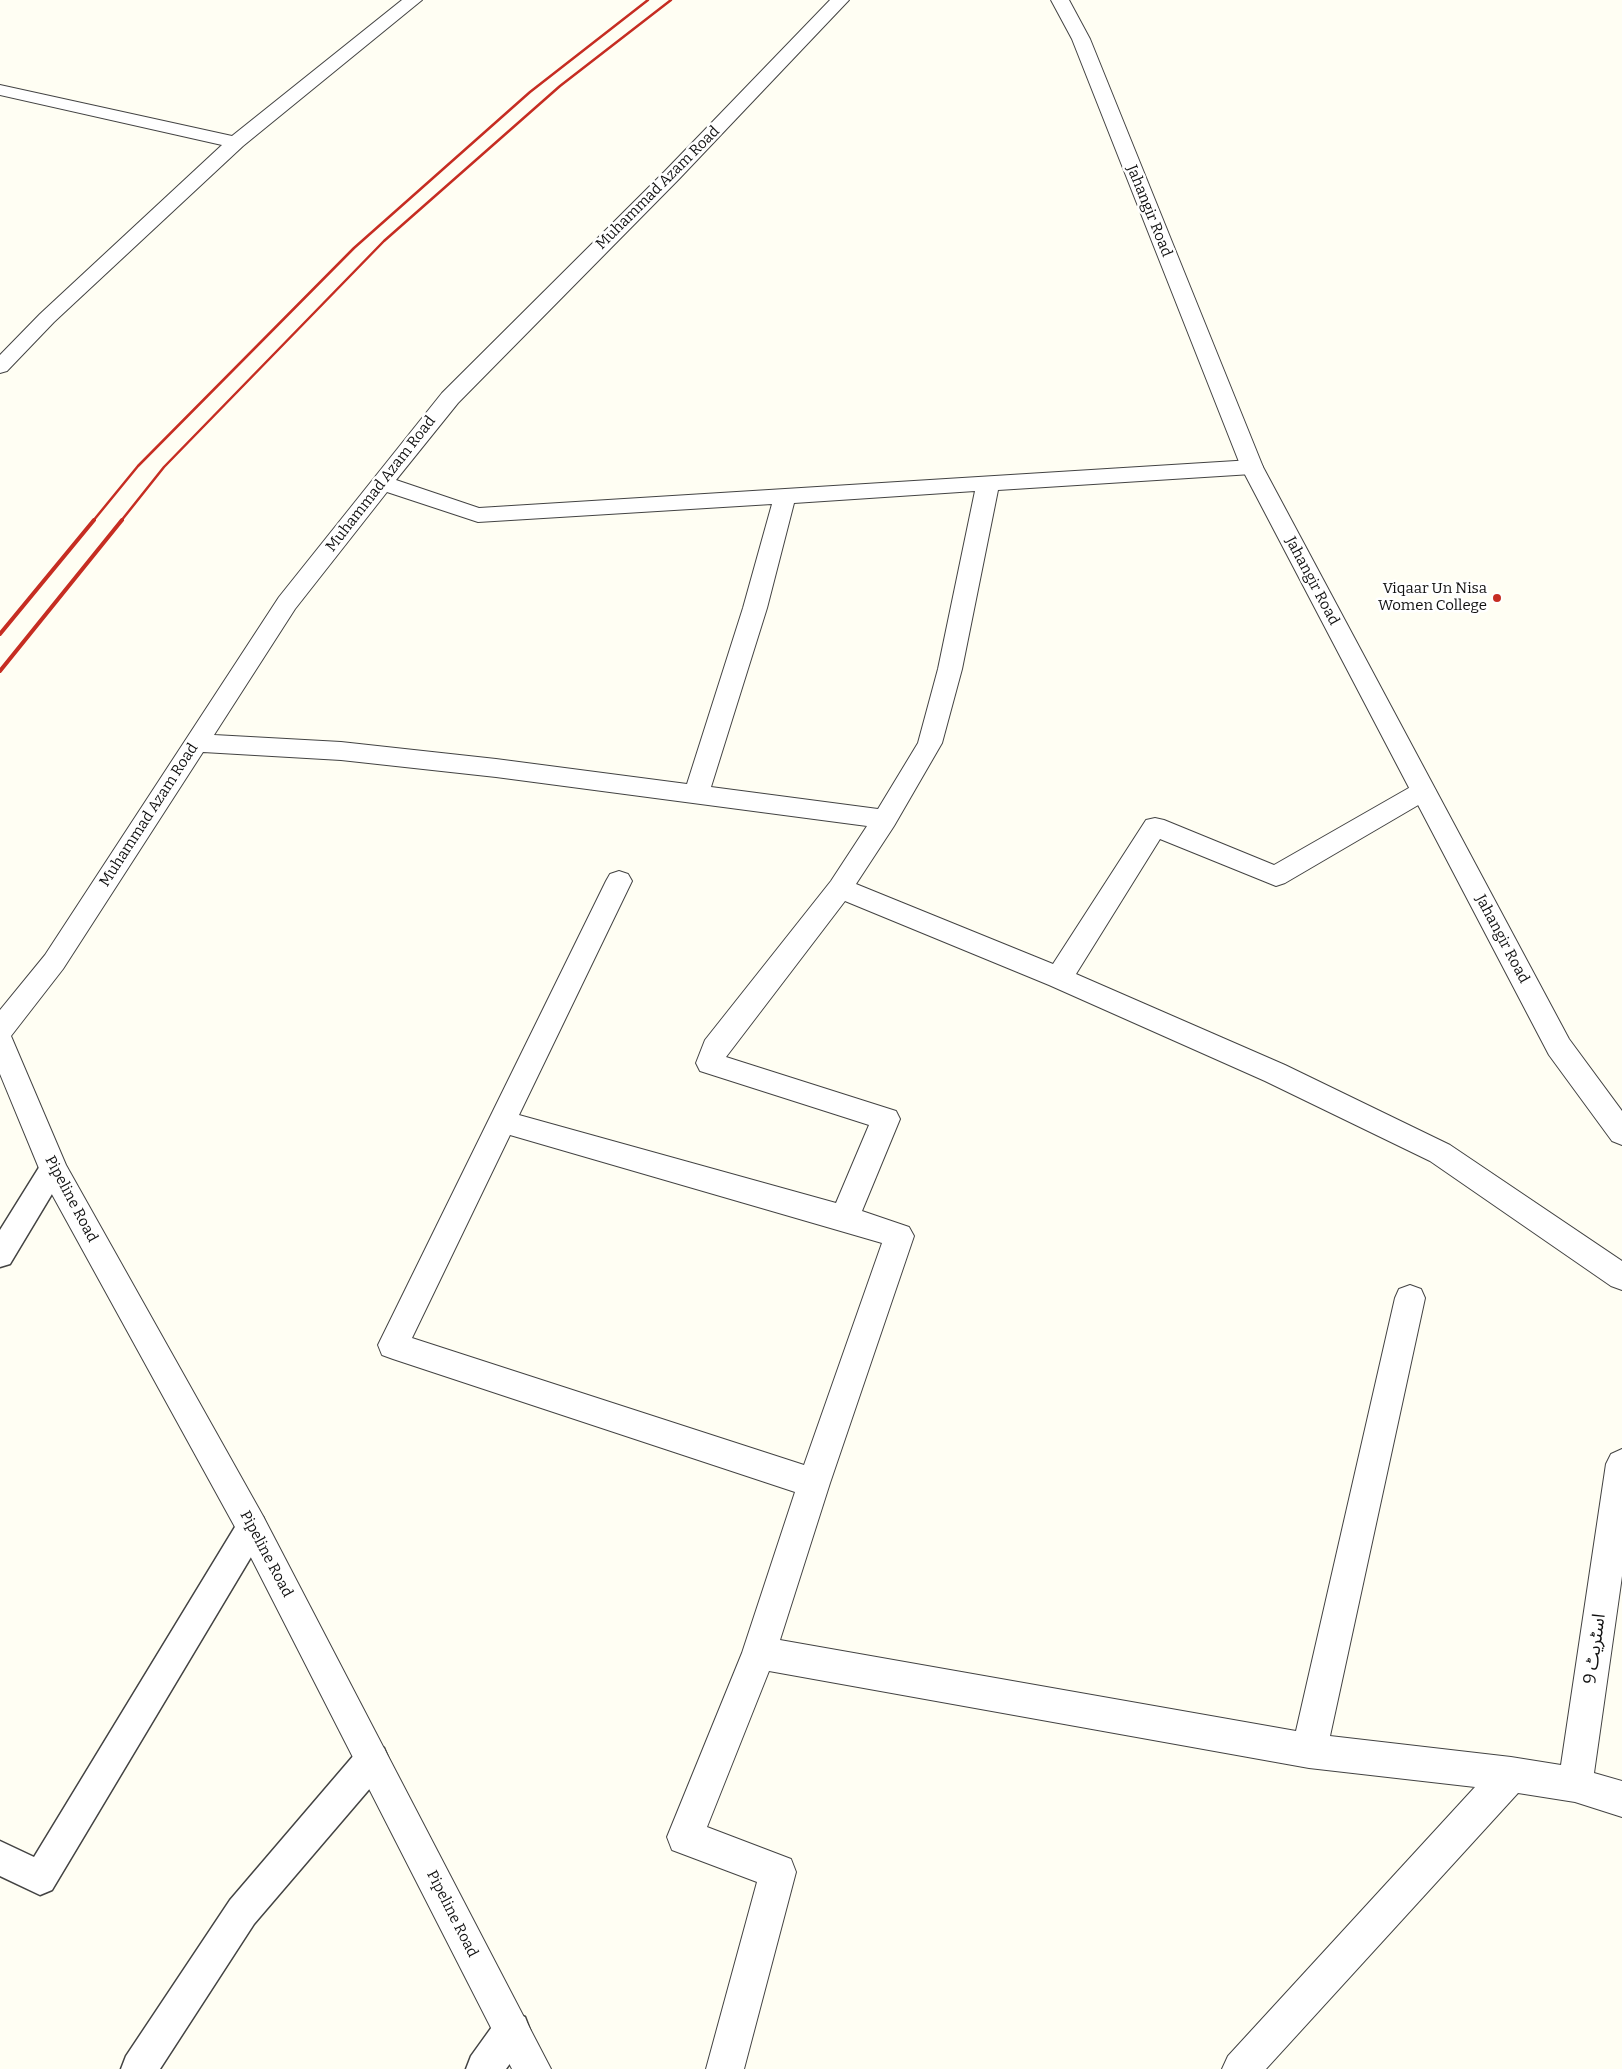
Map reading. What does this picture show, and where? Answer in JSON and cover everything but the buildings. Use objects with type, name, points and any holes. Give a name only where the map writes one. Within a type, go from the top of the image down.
[{"type":"street","points":[[0,367],[47,318],[236,142],[412,0]]},
{"type":"street","name":"Muhammad Azam Road","points":[[0,1030],[54,962],[287,603],[450,398],[672,175],[840,0]]},
{"type":"street","name":"Jahangir Road","points":[[1060,0],[1081,39],[1252,467],[1559,1047],[1622,1133]]},
{"type":"street","points":[[0,90],[236,142]]},
{"type":"street","points":[[382,483],[478,515],[1252,467]]},
{"type":"street","points":[[844,1218],[886,1119],[710,1063],[715,1048],[840,888],[885,819],[930,743],[950,669],[988,483]]},
{"type":"street","points":[[698,793],[755,608],[785,496]]},
{"type":"street","points":[[196,743],[341,751],[496,768],[885,819]]},
{"type":"street","points":[[1059,978],[1155,827],[1276,876],[1423,791]]},
{"type":"street","points":[[619,881],[393,1345],[814,1483]]},
{"type":"street","points":[[840,888],[1059,978],[1275,1073],[1440,1152],[1622,1277]]},
{"type":"street","name":"Pipeline Road","points":[[0,1040],[53,1169],[252,1527],[532,2069]]},
{"type":"street","points":[[501,1121],[844,1218],[899,1236],[814,1483],[759,1653],[685,1837],[778,1872],[725,2069]]},
{"type":"street","points":[[1309,1752],[1410,1298]]},
{"type":"street","name":"اسٹریٹ 9","points":[[1575,1786],[1622,1464]]},
{"type":"street","points":[[759,1653],[1309,1752],[1511,1774],[1575,1786],[1622,1798]]},
{"type":"street","points":[[1241,2069],[1511,1774]]},
{"type":"lane","points":[[0,1255],[53,1169]]},
{"type":"lane","points":[[0,1858],[40,1878],[252,1527]]},
{"type":"lane","points":[[139,2069],[242,1912],[372,1760]]},
{"type":"lane","points":[[484,2069],[512,2030]]},
{"type":"railway","points":[[93,521],[138,466],[354,248],[530,92],[648,0]]},
{"type":"railway","points":[[121,521],[164,467],[384,241],[560,86],[671,0]]},
{"type":"railway","points":[[0,634],[94,520]]},
{"type":"railway","points":[[0,671],[122,520]]},
{"type":"place","name":"Viqaar Un Nisa Women College","points":[[1497,598]]}]
